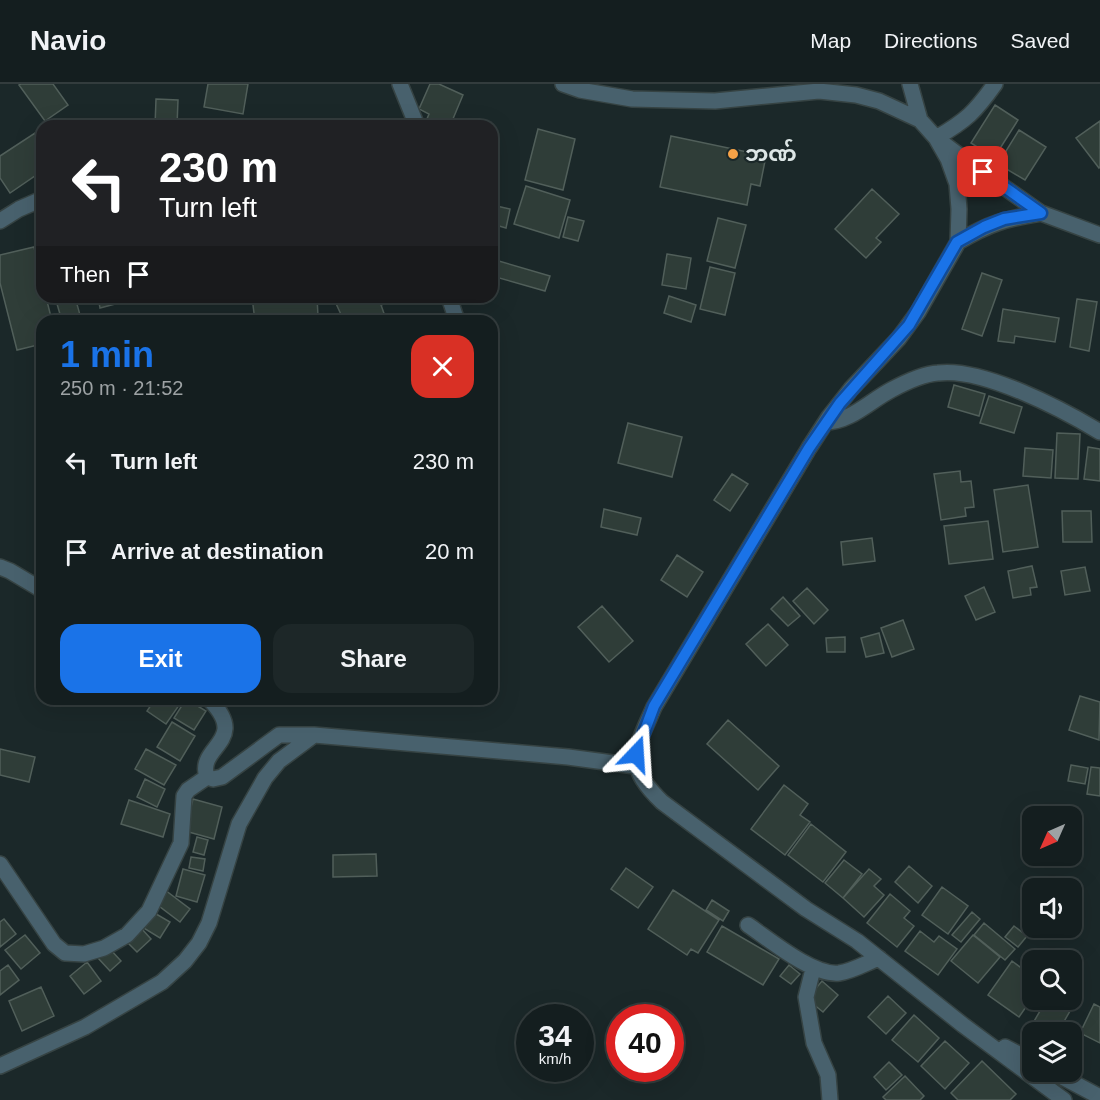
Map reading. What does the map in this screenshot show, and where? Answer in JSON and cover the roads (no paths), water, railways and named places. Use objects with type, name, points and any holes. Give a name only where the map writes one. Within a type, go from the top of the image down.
[{"type":"street","points":[[400,84],[415,120]]},
{"type":"street","points":[[563,84],[580,90],[632,99],[715,101],[819,91],[856,95],[879,101],[920,120],[936,138],[948,159],[957,184],[959,209],[957,242],[912,320],[899,338],[851,389],[826,422],[654,706],[641,738],[635,765],[651,792],[662,802],[806,909],[857,941],[963,1025],[1064,1100]]},
{"type":"street","points":[[910,84],[920,120]]},
{"type":"street","points":[[919,84],[920,120]]},
{"type":"street","points":[[936,138],[961,124],[976,111],[995,84]]},
{"type":"street","points":[[936,138],[1041,213],[1100,235]]},
{"type":"street","points":[[0,221],[19,209],[36,202]]},
{"type":"street","points":[[957,242],[1004,219],[1041,213]]},
{"type":"street","points":[[826,422],[835,422],[845,418],[891,390],[938,372],[960,373],[998,383],[1075,417],[1100,432]]},
{"type":"street","points":[[0,567],[36,586]]},
{"type":"street","points":[[214,705],[225,721],[225,732],[221,742],[207,760],[204,770],[207,777],[213,779],[222,777],[279,735],[314,735],[635,765]]},
{"type":"street","points":[[0,1066],[86,1027],[162,982],[185,961],[199,943],[210,923],[239,824],[265,778],[279,761],[314,735]]},
{"type":"street","points":[[0,864],[54,944],[65,953],[84,954],[104,948],[127,935],[149,911],[181,843],[184,796],[188,790],[207,777]]},
{"type":"street","points":[[748,926],[813,969],[828,973],[840,973],[879,958]]},
{"type":"street","points":[[813,969],[806,997],[814,1043],[828,1075],[830,1100]]},
{"type":"street","points":[[963,1025],[1022,1056]]},
{"type":"street","points":[[1072,1082],[1100,1097]]},
{"type":"place","name":"ဘဏ်","points":[[733,154]]}]
